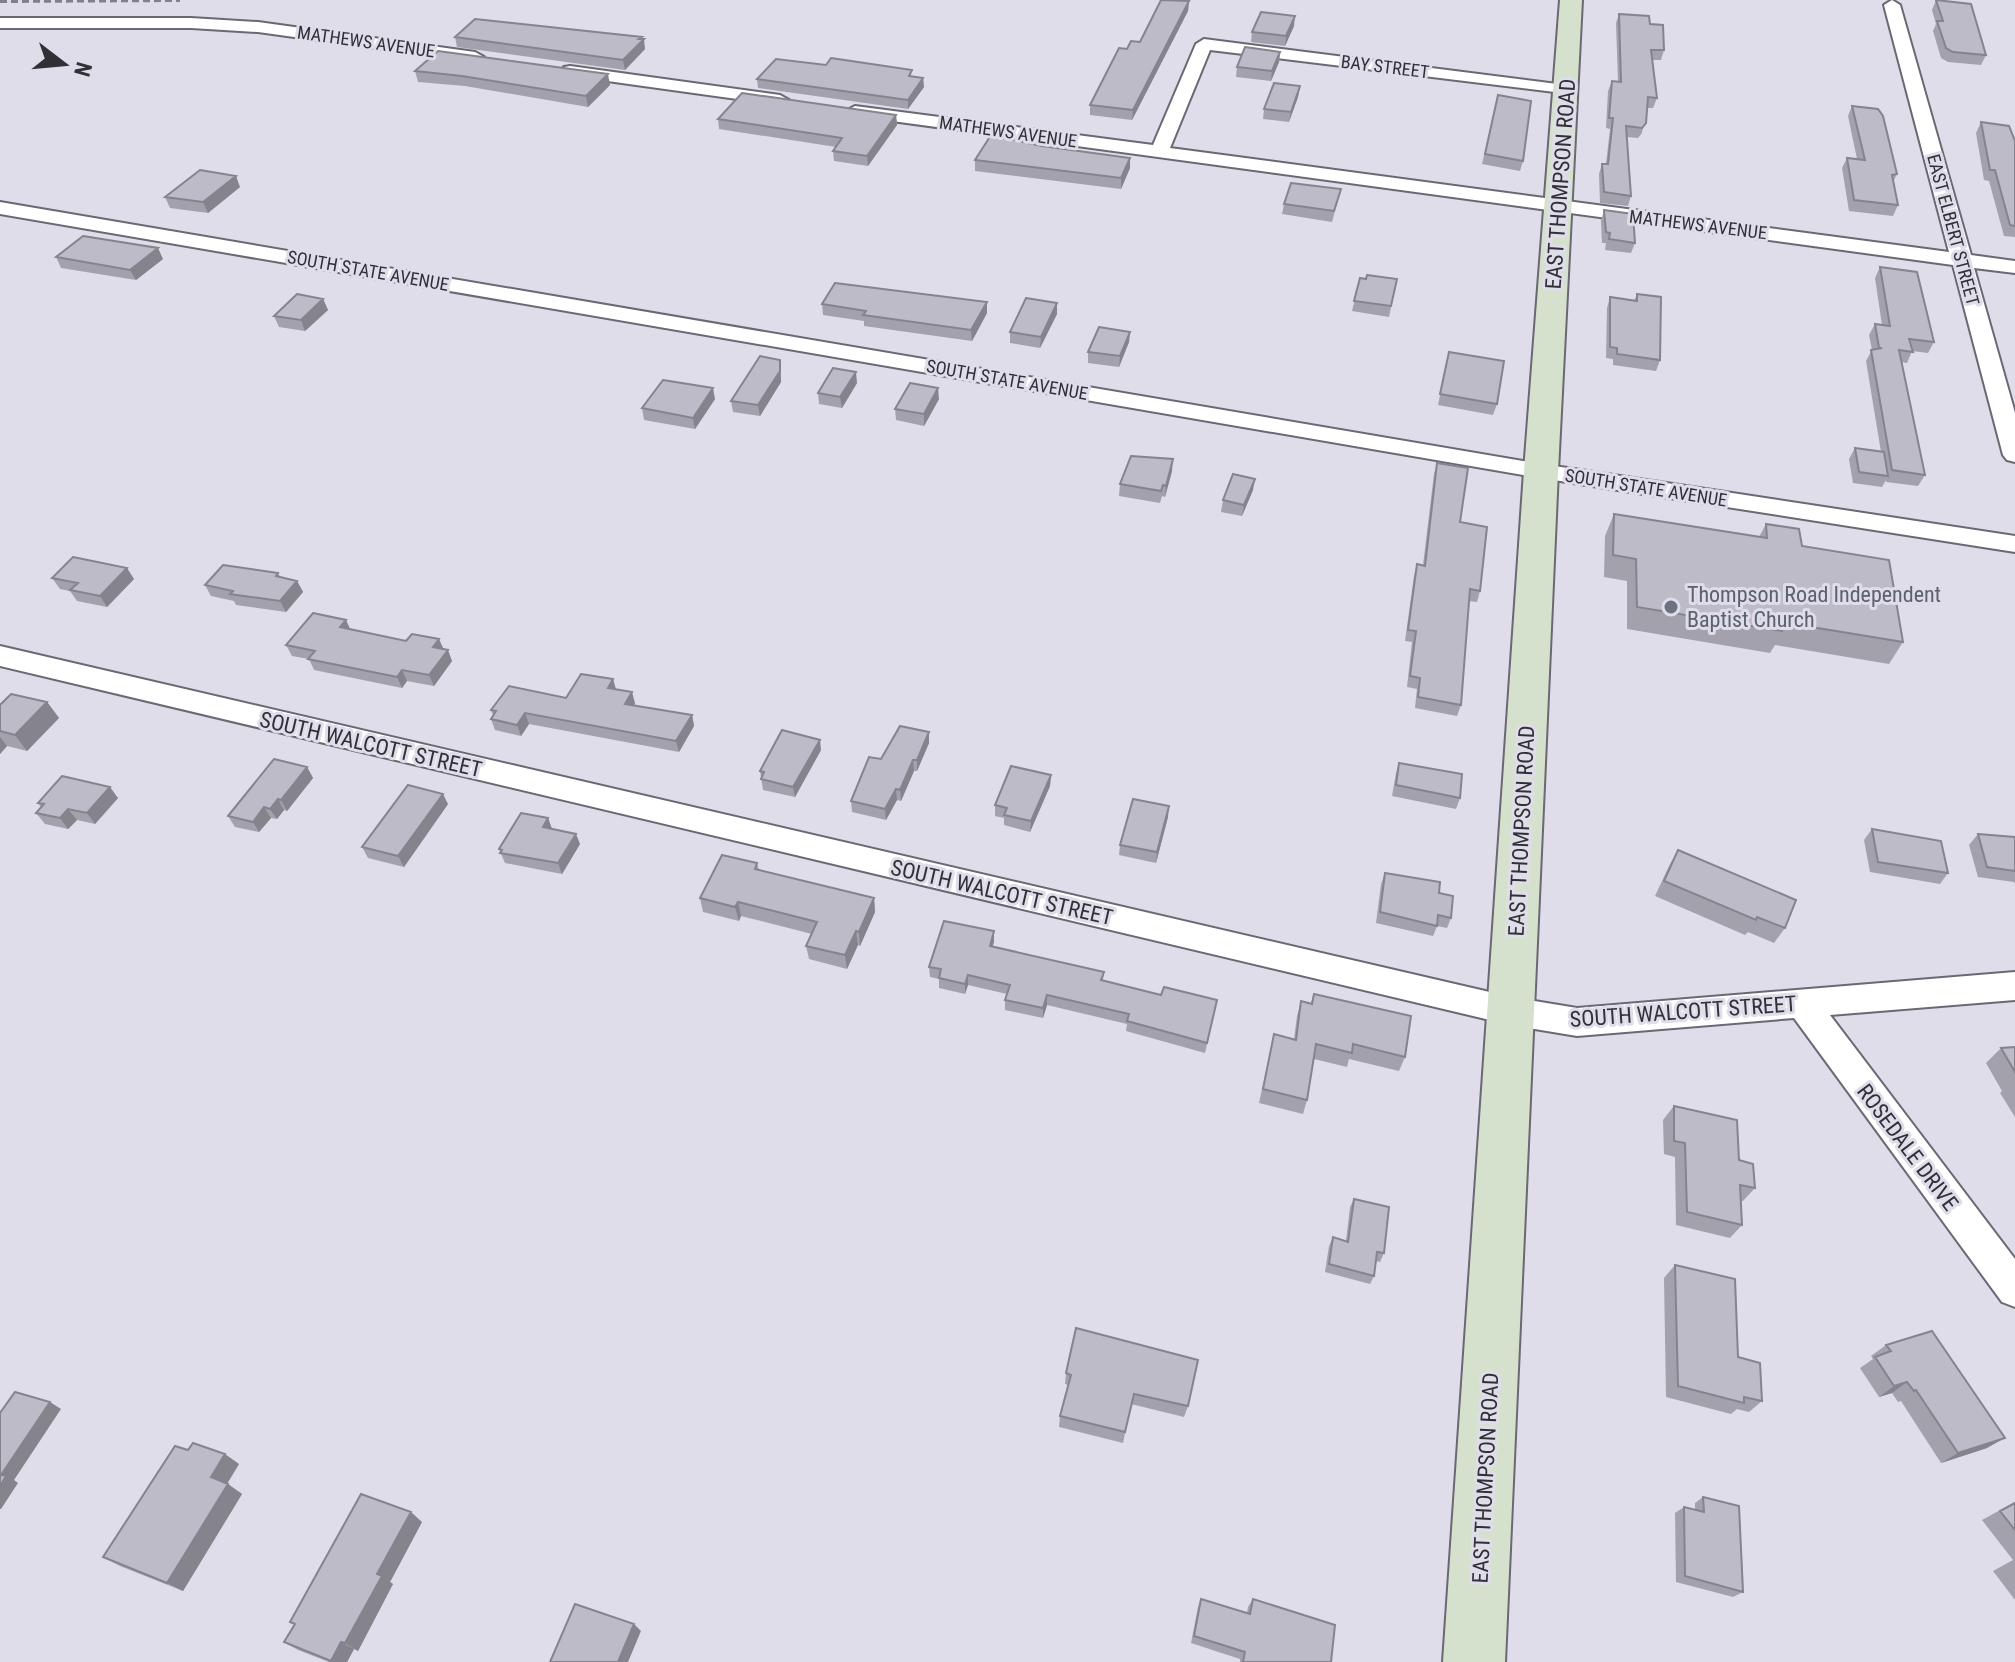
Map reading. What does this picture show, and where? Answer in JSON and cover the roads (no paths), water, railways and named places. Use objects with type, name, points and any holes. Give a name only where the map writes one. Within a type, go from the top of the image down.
[{"type":"main road","name":"EAST THOMPSON ROAD","points":[[1474,1662],[1541,471],[1571,0]]},
{"type":"street","name":"EAST ELBERT STREET","points":[[1892,5],[2015,455]]},
{"type":"street","name":"MATHEWS AVENUE","points":[[0,23],[191,23],[258,27],[492,60]]},
{"type":"street","name":"BAY STREET","points":[[1159,153],[1204,44],[1565,90]]},
{"type":"street","points":[[554,69],[797,103]]},
{"type":"street","name":"MATHEWS AVENUE","points":[[843,109],[2015,267]]},
{"type":"street","name":"SOUTH STATE AVENUE","points":[[0,208],[1541,471],[2015,544]]},
{"type":"street","name":"SOUTH WALCOTT STREET","points":[[0,656],[1511,1011],[1577,1022],[2015,986]]},
{"type":"street","name":"ROSEDALE DRIVE","points":[[1802,1004],[2015,1289]]},
{"type":"railway","points":[[0,1],[180,0]]},
{"type":"place","name":"Thompson Road Independent Baptist Church","points":[[1671,607]]}]
